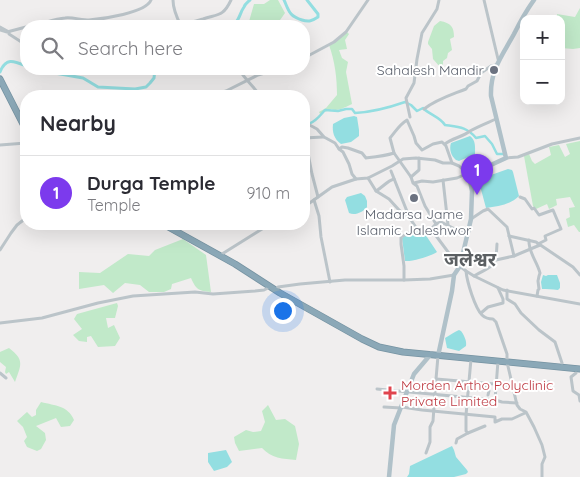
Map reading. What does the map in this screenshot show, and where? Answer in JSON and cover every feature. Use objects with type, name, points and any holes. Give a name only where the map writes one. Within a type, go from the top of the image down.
[{"type":"highway","points":[[1,81],[20,118]]},
{"type":"highway","points":[[175,230],[209,247],[372,345],[403,352],[439,353],[578,369]]},
{"type":"highway","points":[[179,230],[278,289],[378,344],[388,347],[498,361],[562,363],[578,369]]},
{"type":"main road","points":[[525,15],[534,0]]},
{"type":"main road","points":[[439,353],[454,276],[460,266],[471,218],[472,191],[469,175],[506,158],[490,87],[498,60],[520,23]]},
{"type":"main road","points":[[389,477],[394,426],[414,374],[431,354]]},
{"type":"street","points":[[56,20],[65,18],[80,20],[104,18],[144,7],[151,0]]},
{"type":"street","points":[[173,0],[178,20]]},
{"type":"street","points":[[201,20],[218,15],[227,7],[231,0]]},
{"type":"street","points":[[310,55],[334,42],[346,32],[368,0]]},
{"type":"street","points":[[410,117],[406,98],[414,83],[422,33],[437,9],[439,0]]},
{"type":"street","points":[[484,0],[498,60]]},
{"type":"street","points":[[0,28],[9,32],[9,34],[20,41]]},
{"type":"street","points":[[9,32],[20,29]]},
{"type":"street","points":[[424,108],[444,96],[466,89],[477,81],[481,73],[496,65]]},
{"type":"street","points":[[243,75],[255,90]]},
{"type":"street","points":[[228,90],[258,75]]},
{"type":"street","points":[[445,144],[476,127],[496,119]]},
{"type":"street","points":[[436,224],[425,206],[417,186],[413,183],[401,161],[394,153],[390,138],[400,124],[407,120],[416,143],[422,150],[433,144],[442,142],[445,144]]},
{"type":"street","points":[[310,125],[335,143],[343,152],[356,179]]},
{"type":"street","points":[[310,138],[324,137]]},
{"type":"street","points":[[506,158],[518,157],[552,144],[580,138]]},
{"type":"street","points":[[0,145],[20,143]]},
{"type":"street","points":[[445,144],[452,163]]},
{"type":"street","points":[[339,149],[348,148],[362,153],[365,158],[394,153]]},
{"type":"street","points":[[310,203],[332,187],[356,179],[368,178],[407,158],[452,163],[459,166],[469,175]]},
{"type":"street","points":[[411,177],[420,170],[419,158]]},
{"type":"street","points":[[310,165],[318,197]]},
{"type":"street","points":[[391,171],[411,220],[417,229]]},
{"type":"street","points":[[413,183],[422,181],[433,182],[457,178],[466,174],[469,175]]},
{"type":"street","points":[[368,178],[376,191],[389,198],[411,220]]},
{"type":"street","points":[[376,191],[394,179]]},
{"type":"street","points":[[443,180],[448,225]]},
{"type":"street","points":[[474,276],[488,269],[496,260],[530,250],[546,240],[544,236],[561,229],[553,210],[538,215],[525,199],[520,197]]},
{"type":"street","points":[[314,200],[319,216],[320,232],[330,282]]},
{"type":"street","points":[[471,218],[488,209],[504,224],[514,256]]},
{"type":"street","points":[[404,280],[401,236],[417,229],[431,229],[441,222],[457,230],[468,231]]},
{"type":"street","points":[[0,250],[20,223]]},
{"type":"street","points":[[431,229],[460,266],[474,276],[507,290],[580,304]]},
{"type":"street","points":[[222,254],[260,230]]},
{"type":"street","points":[[509,236],[529,240],[539,245],[573,267],[580,275]]},
{"type":"street","points":[[529,240],[528,244],[540,273],[537,296]]},
{"type":"street","points":[[496,260],[497,244]]},
{"type":"street","points":[[466,271],[473,297],[481,313],[496,322],[507,354],[517,403],[520,409],[526,412],[542,445],[545,457],[542,464],[542,477]]},
{"type":"street","points":[[0,323],[42,318],[132,296],[195,292],[213,294],[247,292],[345,280],[404,280],[454,276]]},
{"type":"street","points":[[481,313],[488,307],[503,303],[498,287]]},
{"type":"street","points":[[507,290],[507,299],[516,304],[521,313],[555,342],[562,363]]},
{"type":"street","points":[[426,454],[430,442],[430,426],[433,422],[439,353]]},
{"type":"street","points":[[468,433],[466,431],[466,415],[471,358]]},
{"type":"street","points":[[495,400],[498,361]]},
{"type":"street","points":[[578,369],[580,375]]},
{"type":"street","points":[[578,369],[571,377],[571,382],[573,391],[579,395],[580,401]]},
{"type":"street","points":[[0,373],[6,378]]},
{"type":"street","points":[[436,379],[512,385]]},
{"type":"street","points":[[536,386],[548,382]]},
{"type":"street","points":[[486,384],[489,391],[488,395]]},
{"type":"street","points":[[377,389],[517,403]]},
{"type":"street","points":[[384,407],[495,417],[495,422],[512,419],[526,412]]},
{"type":"street","points":[[456,443],[457,439],[485,426]]},
{"type":"green space","points":[[270,0],[278,0],[285,13],[280,20],[249,20],[254,4],[264,4]]},
{"type":"green space","points":[[580,8],[580,48],[565,48],[565,15],[575,17]]},
{"type":"green space","points":[[440,21],[449,24],[454,34],[454,37],[450,39],[452,50],[443,61],[443,67],[440,67],[433,59],[432,49],[428,44],[434,26]]},
{"type":"green space","points":[[347,32],[349,34],[345,40],[347,49],[339,50],[342,58],[348,62],[346,72],[352,104],[339,110],[331,109],[320,114],[319,112],[326,108],[337,95],[337,82],[329,45]]},
{"type":"green space","points":[[580,141],[579,232],[574,225],[568,227],[566,219],[570,217],[569,208],[575,207],[570,197],[556,199],[557,205],[549,209],[547,204],[536,209],[533,206],[524,156],[529,154],[535,164],[551,155],[549,147],[559,145],[565,157],[570,154],[566,144]]},
{"type":"green space","points":[[183,239],[206,255],[211,292],[198,289],[191,278],[172,284],[171,289],[164,292],[149,292],[140,285],[125,283],[113,293],[104,285],[79,289],[79,272],[100,273],[128,254],[149,256],[155,250]]},
{"type":"green space","points":[[117,303],[115,318],[106,318],[108,328],[114,325],[120,338],[115,346],[98,347],[91,336],[87,337],[87,342],[79,341],[73,335],[82,329],[74,319],[77,314]]},
{"type":"green space","points":[[9,348],[20,360],[15,382],[9,372],[6,374],[6,367],[0,362],[0,352]]},
{"type":"green space","points":[[41,402],[56,405],[68,411],[74,420],[70,426],[61,427],[56,418],[36,426],[45,433],[46,440],[41,449],[37,451],[27,447],[24,441],[27,437],[23,427],[17,421],[27,412],[32,417],[36,415],[36,410]]},
{"type":"green space","points":[[268,405],[276,420],[285,419],[295,426],[299,444],[296,460],[273,456],[262,448],[239,451],[234,437],[246,430],[253,432],[261,431],[265,422],[262,411]]},
{"type":"water","points":[[357,117],[359,136],[351,142],[341,144],[334,135],[333,124],[344,118]]},
{"type":"water","points":[[470,136],[474,142],[475,154],[459,161],[456,160],[451,152],[451,143]]},
{"type":"water","points":[[508,169],[513,172],[519,196],[508,203],[486,208],[479,178]]},
{"type":"water","points":[[361,193],[365,196],[367,207],[359,213],[349,213],[345,200],[347,197]]},
{"type":"water","points":[[419,231],[425,234],[437,252],[412,261],[405,261],[402,238],[411,232]]},
{"type":"water","points":[[543,275],[557,275],[560,288],[558,290],[542,289]]},
{"type":"water","points":[[459,330],[464,336],[466,346],[459,351],[447,348],[445,338]]},
{"type":"water","points":[[452,446],[456,457],[468,472],[466,474],[454,477],[407,477],[410,466]]},
{"type":"water","points":[[226,450],[232,462],[227,467],[214,471],[208,462],[208,453]]},
{"type":"waterway","points":[[238,20],[244,6],[250,0]]},
{"type":"waterway","points":[[284,0],[292,15],[302,20]]},
{"type":"waterway","points":[[307,0],[318,14],[318,17],[310,21]]},
{"type":"waterway","points":[[0,72],[2,67],[8,62],[20,64]]},
{"type":"waterway","points":[[66,75],[83,78],[98,87],[135,89],[146,87],[154,75]]},
{"type":"waterway","points":[[310,123],[325,110],[352,109],[355,113],[381,109],[405,102],[417,111],[423,108],[445,125],[459,127],[473,134],[476,138],[485,136],[497,154],[503,154]]},
{"type":"place","name":"Sahalesh Mandir","points":[[494,70]]},
{"type":"place","name":"Durga Temple","points":[[477,195]]},
{"type":"place","name":"Madarsa Jame Islamic Jaleshwor","points":[[414,198]]},
{"type":"place","name":"Morden Artho Polyclinic Private Limited","points":[[390,393]]},
{"type":"district","name":"जलेश्वर","points":[[470,259]]}]
